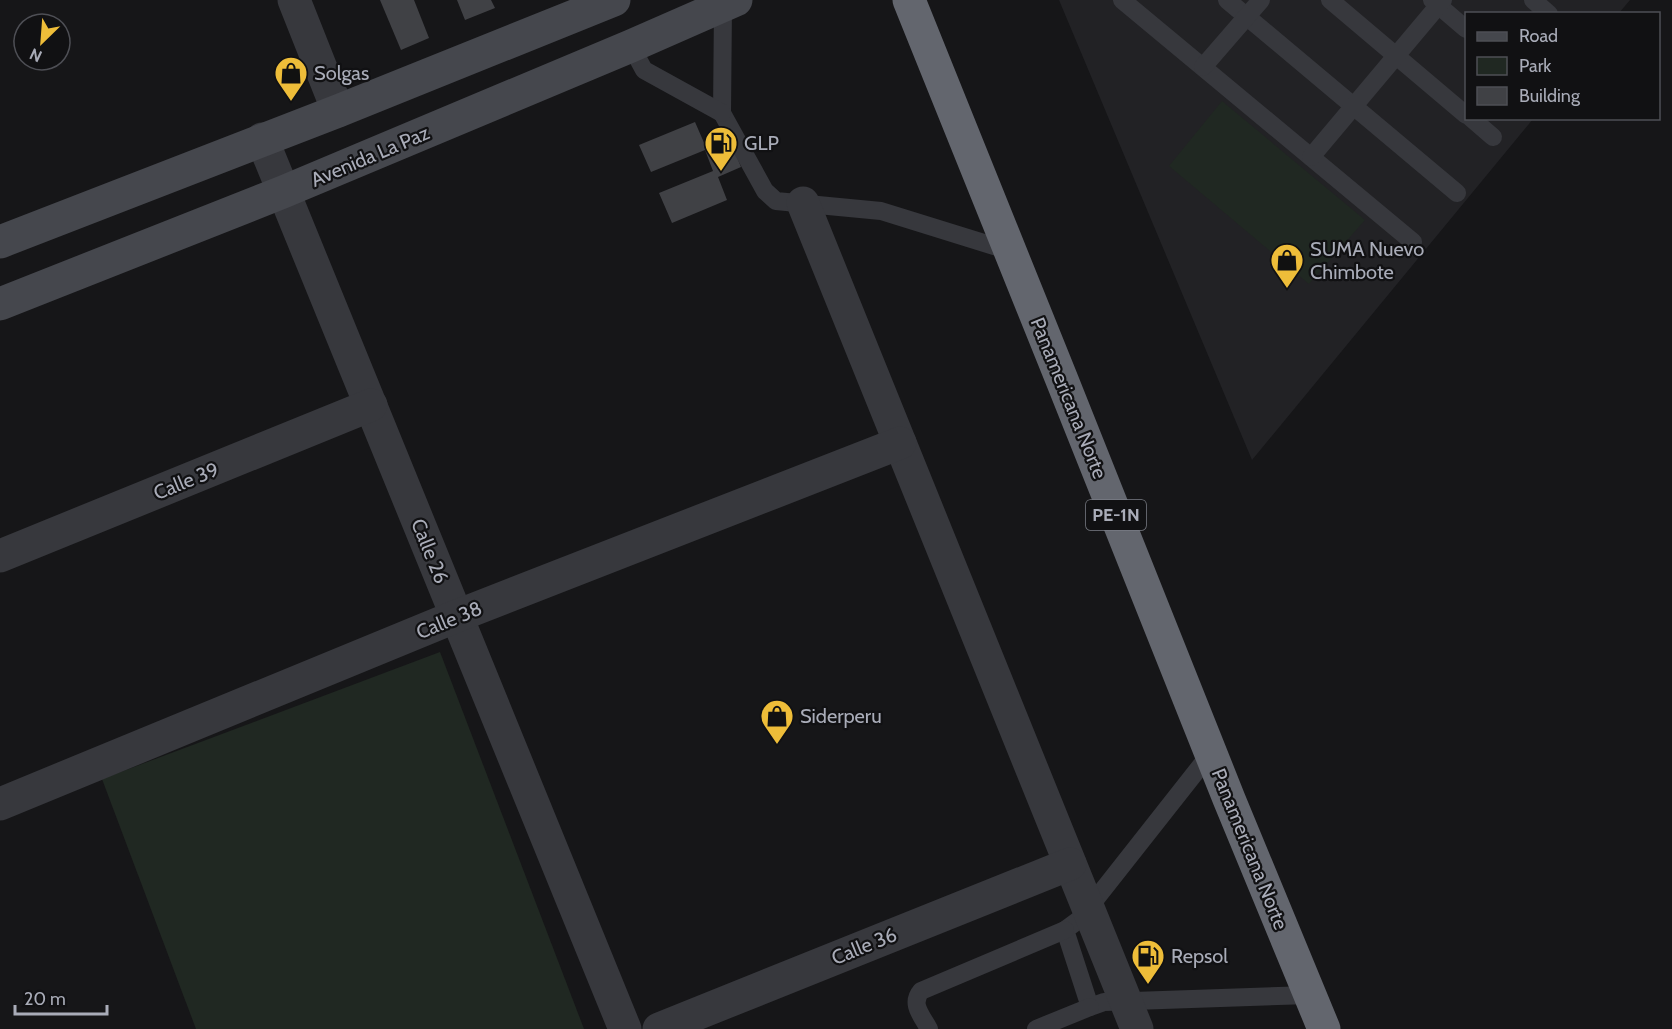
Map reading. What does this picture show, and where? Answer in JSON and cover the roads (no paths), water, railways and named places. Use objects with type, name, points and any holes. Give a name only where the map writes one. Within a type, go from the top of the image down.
[{"type":"highway","name":"Panamericana Norte","points":[[909,0],[1210,754],[1324,1029]]},
{"type":"street","points":[[294,0],[338,111]]},
{"type":"street","points":[[0,242],[338,111],[614,0]]},
{"type":"street","name":"Avenida La Paz","points":[[0,304],[283,192],[631,46],[727,2]]},
{"type":"street","name":"Calle 26","points":[[262,139],[625,1029]]},
{"type":"street","points":[[803,203],[1070,864],[1077,920],[1131,1015]]},
{"type":"street","name":"Calle 39","points":[[0,556],[372,405]]},
{"type":"street","name":"Calle 38","points":[[0,804],[457,616],[900,443]]},
{"type":"street","name":"Calle 36","points":[[658,1029],[1070,864]]},
{"type":"lane","points":[[1122,0],[1413,242]]},
{"type":"lane","points":[[1227,0],[1457,193]]},
{"type":"lane","points":[[1203,67],[1261,0]]},
{"type":"lane","points":[[1330,0],[1465,113]]},
{"type":"lane","points":[[1533,0],[1547,12]]},
{"type":"lane","points":[[727,2],[722,113],[765,191],[776,201],[881,211],[1010,251]]},
{"type":"lane","points":[[1311,157],[1438,2],[1465,27]]},
{"type":"lane","points":[[631,46],[644,70],[722,113]]},
{"type":"lane","points":[[1473,120],[1493,138]]},
{"type":"lane","points":[[929,1029],[916,1005],[921,991],[1077,920],[1210,754]]},
{"type":"lane","points":[[1077,920],[1090,1007]]},
{"type":"lane","points":[[1036,1029],[1104,1002],[1131,1015],[1310,995]]},
{"type":"place","name":"Solgas","points":[[291,102]]},
{"type":"place","name":"GLP","points":[[721,172]]},
{"type":"place","name":"SUMA Nuevo Chimbote","points":[[1287,289]]},
{"type":"place","name":"Siderperu","points":[[777,745]]},
{"type":"place","name":"Repsol","points":[[1148,985]]}]
